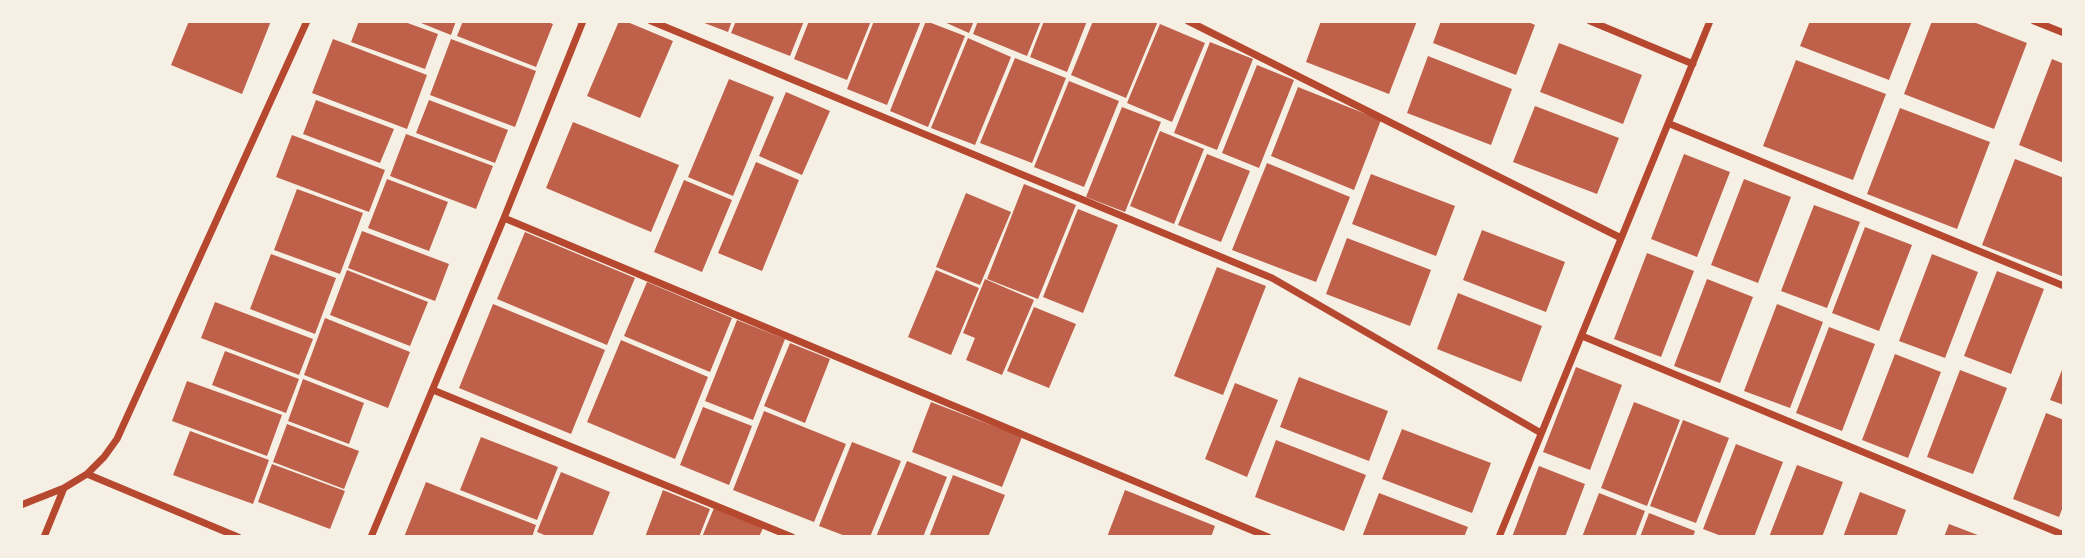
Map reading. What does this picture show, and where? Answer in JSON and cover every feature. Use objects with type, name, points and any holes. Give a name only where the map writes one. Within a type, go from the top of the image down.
[{"type":"street","points":[[21,505],[64,488],[87,474],[117,439],[307,21]]},
{"type":"street","points":[[371,537],[583,21]]},
{"type":"street","points":[[650,21],[1272,278],[1541,433]]},
{"type":"street","points":[[1188,21],[1621,238]]},
{"type":"street","points":[[1590,21],[1693,64]]},
{"type":"street","points":[[1499,537],[1710,21]]},
{"type":"street","points":[[2034,21],[2064,33]]},
{"type":"street","points":[[1670,124],[2064,286]]},
{"type":"street","points":[[504,218],[1268,537]]},
{"type":"street","points":[[1582,336],[2064,535]]},
{"type":"street","points":[[433,390],[792,537]]},
{"type":"street","points":[[87,474],[238,537]]},
{"type":"street","points":[[44,537],[64,488]]},
{"type":"building","points":[[189,21],[271,21],[242,94],[171,65]]},
{"type":"building","points":[[359,21],[402,21],[438,34],[425,69],[351,42]]},
{"type":"building","points":[[416,21],[456,21],[451,35]]},
{"type":"building","points":[[463,21],[545,21],[553,24],[536,67],[457,36]]},
{"type":"building","points":[[619,21],[673,41],[640,118],[587,96]]},
{"type":"building","points":[[699,21],[732,21],[728,32]]},
{"type":"building","points":[[736,21],[804,21],[790,56],[731,33]]},
{"type":"building","points":[[809,21],[871,21],[847,80],[794,59]]},
{"type":"building","points":[[874,21],[921,21],[887,105],[847,89]]},
{"type":"building","points":[[926,21],[965,36],[928,127],[890,111]]},
{"type":"building","points":[[942,21],[974,21],[969,33]]},
{"type":"building","points":[[978,21],[1041,21],[1027,56],[973,34]]},
{"type":"building","points":[[1044,21],[1087,21],[1067,72],[1030,57]]},
{"type":"building","points":[[1093,21],[1158,21],[1126,98],[1071,75]]},
{"type":"building","points":[[1321,21],[1417,21],[1389,94],[1306,62]]},
{"type":"building","points":[[1441,21],[1526,21],[1535,25],[1516,75],[1433,43]]},
{"type":"building","points":[[1810,21],[1912,21],[1889,80],[1800,46]]},
{"type":"building","points":[[1932,21],[1971,21],[2027,43],[1994,129],[1904,94]]},
{"type":"building","points":[[1160,24],[1205,43],[1172,122],[1127,103]]},
{"type":"building","points":[[968,38],[1011,57],[975,145],[931,128]]},
{"type":"building","points":[[333,39],[427,75],[407,129],[312,93]]},
{"type":"building","points":[[451,39],[536,71],[515,127],[430,95]]},
{"type":"building","points":[[1210,42],[1253,59],[1217,150],[1174,133]]},
{"type":"building","points":[[1559,43],[1642,75],[1623,124],[1540,92]]},
{"type":"building","points":[[1428,56],[1512,89],[1491,145],[1407,113]]},
{"type":"building","points":[[1015,58],[1066,78],[1032,163],[980,143]]},
{"type":"building","points":[[2052,59],[2064,64],[2064,163],[2019,145]]},
{"type":"building","points":[[1796,60],[1886,94],[1853,180],[1763,146]]},
{"type":"building","points":[[1257,65],[1294,80],[1259,168],[1222,153]]},
{"type":"building","points":[[729,79],[774,97],[733,196],[688,177]]},
{"type":"building","points":[[1069,81],[1119,101],[1084,187],[1034,167]]},
{"type":"building","points":[[1298,87],[1381,120],[1354,190],[1271,156]]},
{"type":"building","points":[[786,92],[830,111],[802,175],[759,156]]},
{"type":"building","points":[[316,100],[394,129],[380,163],[303,134]]},
{"type":"building","points":[[429,100],[508,130],[495,163],[416,133]]},
{"type":"building","points":[[1535,106],[1619,138],[1597,194],[1513,162]]},
{"type":"building","points":[[1122,107],[1161,122],[1125,212],[1086,197]]},
{"type":"building","points":[[1900,108],[1990,142],[1957,229],[1867,194]]},
{"type":"building","points":[[573,122],[679,165],[651,232],[546,188]]},
{"type":"building","points":[[1160,131],[1204,149],[1174,224],[1130,206]]},
{"type":"building","points":[[406,134],[493,166],[476,209],[390,176]]},
{"type":"building","points":[[292,135],[385,170],[369,212],[276,177]]},
{"type":"building","points":[[1207,154],[1250,171],[1221,242],[1178,225]]},
{"type":"building","points":[[1684,154],[1730,172],[1697,257],[1651,239]]},
{"type":"building","points":[[2015,159],[2064,178],[2064,277],[1982,245]]},
{"type":"building","points":[[756,162],[799,180],[762,271],[718,253]]},
{"type":"building","points":[[1267,163],[1350,197],[1316,282],[1232,250]]},
{"type":"building","points":[[1371,174],[1455,206],[1436,256],[1352,224]]},
{"type":"building","points":[[387,179],[448,202],[429,251],[368,228]]},
{"type":"building","points":[[1744,179],[1791,197],[1758,283],[1711,265]]},
{"type":"building","points":[[684,180],[732,200],[702,272],[654,252]]},
{"type":"building","points":[[1024,184],[1076,205],[1038,299],[987,279]]},
{"type":"building","points":[[297,189],[363,213],[340,274],[274,250]]},
{"type":"building","points":[[966,193],[1011,212],[980,285],[936,267]]},
{"type":"building","points":[[1814,205],[1860,222],[1827,308],[1781,291]]},
{"type":"building","points":[[1078,209],[1118,225],[1083,313],[1043,297]]},
{"type":"building","points":[[1865,227],[1912,245],[1879,331],[1832,313]]},
{"type":"building","points":[[1482,230],[1565,262],[1546,312],[1463,280]]},
{"type":"building","points":[[362,231],[449,264],[435,301],[348,268]]},
{"type":"building","points":[[525,232],[635,278],[607,345],[497,299]]},
{"type":"building","points":[[1347,238],[1431,270],[1410,326],[1326,294]]},
{"type":"building","points":[[1647,253],[1694,271],[1661,357],[1614,339]]},
{"type":"building","points":[[271,254],[336,278],[315,334],[250,309]]},
{"type":"building","points":[[1932,254],[1978,272],[1945,358],[1899,341]]},
{"type":"building","points":[[1217,267],[1266,286],[1223,395],[1174,376]]},
{"type":"building","points":[[347,270],[428,302],[410,346],[330,315]]},
{"type":"building","points":[[936,270],[979,288],[951,355],[908,337]]},
{"type":"building","points":[[1997,271],[2044,289],[2011,374],[1964,356]]},
{"type":"building","points":[[985,279],[1034,300],[1002,375],[966,360],[975,338],[963,333]]},
{"type":"building","points":[[1707,279],[1753,297],[1720,383],[1674,366]]},
{"type":"building","points":[[647,282],[732,318],[710,372],[624,336]]},
{"type":"building","points":[[1458,293],[1542,326],[1521,382],[1437,349]]},
{"type":"building","points":[[215,302],[313,339],[299,375],[201,338]]},
{"type":"building","points":[[493,304],[605,350],[571,434],[459,388]]},
{"type":"building","points":[[1777,304],[1823,322],[1790,408],[1744,391]]},
{"type":"building","points":[[1034,307],[1076,324],[1049,388],[1007,371]]},
{"type":"building","points":[[325,318],[410,352],[388,408],[304,375]]},
{"type":"building","points":[[737,320],[785,339],[753,420],[705,401]]},
{"type":"building","points":[[1829,327],[1875,344],[1842,431],[1796,413]]},
{"type":"building","points":[[621,340],[708,377],[675,459],[587,422]]},
{"type":"building","points":[[790,343],[830,359],[805,423],[764,406]]},
{"type":"building","points":[[225,351],[299,379],[286,413],[212,385]]},
{"type":"building","points":[[1895,354],[1941,372],[1908,458],[1862,440]]},
{"type":"building","points":[[2064,365],[2064,405],[2050,400]]},
{"type":"building","points":[[1576,367],[1622,385],[1590,470],[1543,452]]},
{"type":"building","points":[[1960,370],[2007,388],[1973,474],[1927,457]]},
{"type":"building","points":[[1299,377],[1388,411],[1369,461],[1280,427]]},
{"type":"building","points":[[303,379],[364,403],[349,444],[288,421]]},
{"type":"building","points":[[187,381],[282,415],[267,456],[172,421]]},
{"type":"building","points":[[1235,383],[1278,400],[1247,477],[1205,459]]},
{"type":"building","points":[[931,402],[1022,437],[1002,487],[912,452]]},
{"type":"building","points":[[1634,402],[1680,420],[1647,506],[1601,488]]},
{"type":"building","points":[[703,407],[752,426],[729,485],[680,465]]},
{"type":"building","points":[[764,411],[846,444],[814,522],[733,490]]},
{"type":"building","points":[[2046,413],[2064,420],[2064,504],[2059,517],[2013,499]]},
{"type":"building","points":[[1683,420],[1729,438],[1696,523],[1650,506]]},
{"type":"building","points":[[287,424],[359,451],[344,489],[273,462]]},
{"type":"building","points":[[1402,429],[1491,463],[1472,513],[1382,479]]},
{"type":"building","points":[[190,431],[269,460],[253,504],[173,475]]},
{"type":"building","points":[[481,437],[558,467],[537,520],[460,490]]},
{"type":"building","points":[[1276,440],[1366,475],[1344,531],[1255,497]]},
{"type":"building","points":[[852,442],[901,461],[870,537],[848,537],[819,526]]},
{"type":"building","points":[[1736,444],[1783,462],[1754,537],[1724,537],[1703,529]]},
{"type":"building","points":[[907,461],[947,477],[923,537],[876,537]]},
{"type":"building","points":[[272,464],[345,491],[330,529],[258,502]]},
{"type":"building","points":[[1797,465],[1843,482],[1822,537],[1769,537]]},
{"type":"building","points":[[1539,466],[1585,484],[1565,537],[1512,537]]},
{"type":"building","points":[[561,472],[610,492],[592,537],[549,537],[537,532]]},
{"type":"building","points":[[953,475],[1005,495],[988,537],[929,537]]},
{"type":"building","points":[[426,482],[536,525],[532,537],[404,537]]},
{"type":"building","points":[[663,490],[710,509],[699,537],[645,537]]},
{"type":"building","points":[[1125,490],[1215,526],[1211,537],[1107,537]]},
{"type":"building","points":[[1860,492],[1906,510],[1896,537],[1843,537]]},
{"type":"building","points":[[1379,493],[1468,527],[1464,537],[1362,537]]},
{"type":"building","points":[[1599,493],[1645,511],[1635,537],[1582,537]]},
{"type":"building","points":[[714,508],[763,528],[759,537],[702,537]]},
{"type":"building","points":[[1649,513],[1695,531],[1693,537],[1640,537]]},
{"type":"building","points":[[1949,524],[1983,537],[1944,537]]}]
